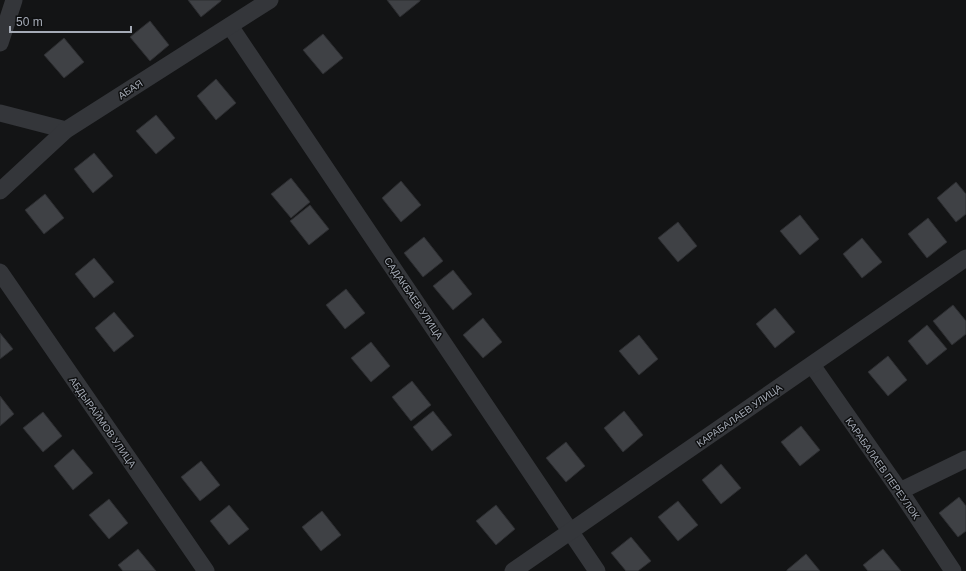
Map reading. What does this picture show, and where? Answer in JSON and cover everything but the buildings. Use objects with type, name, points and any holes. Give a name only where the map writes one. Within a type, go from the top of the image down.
[{"type":"street","points":[[0,44],[14,0]]},
{"type":"street","name":"АБАЯ","points":[[0,191],[66,130],[270,0]]},
{"type":"street","name":"САДАКБАЕВ УЛИЦА","points":[[230,26],[597,571]]},
{"type":"street","points":[[0,113],[66,130]]},
{"type":"street","name":"КАРАБАЛАЕВ УЛИЦА","points":[[513,571],[966,258]]},
{"type":"street","name":"АБДЫРАЙМОВ УЛИЦА","points":[[0,272],[206,571]]},
{"type":"street","name":"КАРАБАЛАЕВ ПЕРЕУЛОК","points":[[812,365],[900,491],[953,571]]},
{"type":"street","points":[[900,491],[966,459]]}]
